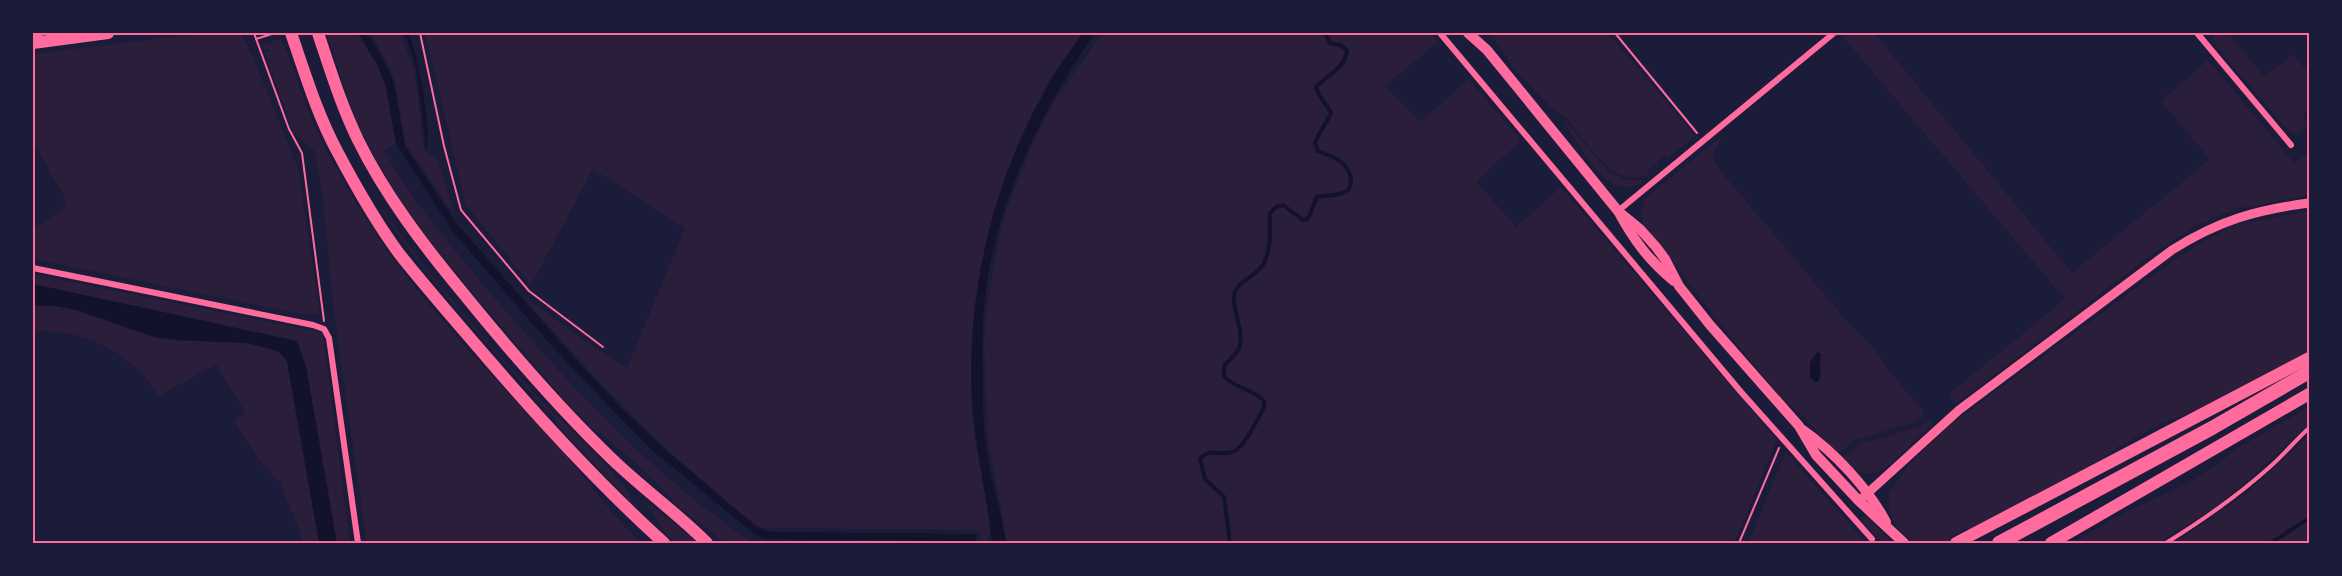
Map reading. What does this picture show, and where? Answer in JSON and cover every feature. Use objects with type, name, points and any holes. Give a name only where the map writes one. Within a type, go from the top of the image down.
[{"type":"highway","points":[[1999,543],[2212,428],[2309,372]]},
{"type":"main road","points":[[33,43],[108,33]]},
{"type":"main road","points":[[291,33],[311,92],[336,149],[369,209],[400,255],[500,373],[572,452],[628,510],[664,543]]},
{"type":"main road","points":[[318,33],[341,102],[359,142],[411,228],[479,314],[554,401],[637,483],[707,543]]},
{"type":"main road","points":[[1468,33],[1487,50],[1618,211],[1632,237],[1647,255],[1679,286],[1740,362],[1799,426],[1816,455],[1863,497],[1879,508],[1889,528],[1904,543]]},
{"type":"main road","points":[[1481,33],[1487,50]]},
{"type":"main road","points":[[1956,543],[2309,358]]},
{"type":"main road","points":[[2051,543],[2309,394]]},
{"type":"main road","points":[[693,529],[719,543]]},
{"type":"street","points":[[1440,33],[1662,299],[1872,539]]},
{"type":"street","points":[[1618,211],[1833,33]]},
{"type":"street","points":[[2197,33],[2291,145]]},
{"type":"street","points":[[1863,497],[1952,415],[2172,250],[2202,231],[2225,221],[2285,206],[2309,203]]},
{"type":"street","points":[[33,268],[324,329],[329,338],[358,543]]},
{"type":"lane","points":[[2166,543],[2200,522],[2239,493],[2273,464],[2309,428]]},
{"type":"path","points":[[254,33],[289,129],[302,153],[324,329]]},
{"type":"path","points":[[256,39],[275,33]]},
{"type":"path","points":[[420,33],[444,146],[461,210],[529,291],[603,347]]},
{"type":"path","points":[[1615,33],[1704,141]]},
{"type":"path","points":[[1739,543],[1778,449],[1785,441]]},
{"type":"shaded area","points":[[203,33],[240,33],[251,53],[298,168],[320,315],[296,313],[33,259],[33,229],[57,214],[66,200],[33,141],[33,54]]},
{"type":"shaded area","points":[[326,33],[358,33],[378,66],[386,87],[396,144],[384,151],[421,208],[493,296],[552,363],[615,428],[681,489],[753,543],[726,543],[681,509],[651,477],[607,438],[592,428],[566,402],[470,290],[427,237],[390,184],[358,126]]},
{"type":"shaded area","points":[[358,33],[367,33],[394,82],[405,146],[457,224],[621,408],[663,448],[754,525],[775,532],[976,534],[975,541],[764,539],[753,533],[652,450],[551,345],[454,233],[396,144],[386,87],[378,66]]},
{"type":"shaded area","points":[[371,33],[400,33],[415,73],[424,151],[437,160],[455,216],[406,145],[393,73]]},
{"type":"shaded area","points":[[404,33],[408,33],[412,43],[423,92],[428,141],[426,150],[417,74]]},
{"type":"shaded area","points":[[425,33],[1083,33],[1051,77],[980,272],[974,310],[972,402],[975,438],[991,529],[990,535],[986,535],[988,543],[979,543],[981,536],[978,530],[762,528],[731,505],[677,458],[608,390],[521,295],[627,368],[685,228],[593,169],[531,285],[466,205]]},
{"type":"shaded area","points":[[1083,33],[1095,33],[1058,91],[1027,151],[1003,214],[987,281],[983,331],[983,413],[988,457],[1006,543],[998,543],[991,538],[972,402],[975,304],[983,256],[995,208],[1011,161],[1031,116],[1055,73]]},
{"type":"shaded area","points":[[1102,33],[1430,33],[1438,42],[1385,86],[1420,122],[1469,79],[1521,141],[1476,181],[1516,227],[1561,187],[1777,440],[1734,543],[1007,543],[988,439],[984,345],[987,306],[995,259],[1005,214],[1033,142],[1054,102]]},
{"type":"shaded area","points":[[1491,33],[1608,33],[1695,136],[1668,158],[1665,154],[1657,161],[1660,166],[1658,168],[1654,165],[1648,170],[1650,173],[1637,177],[1625,176],[1613,170],[1602,161],[1566,117],[1564,118],[1554,107],[1552,109],[1515,70]]},
{"type":"shaded area","points":[[1847,33],[1874,33],[2072,273],[2210,159],[2161,101],[2208,60],[2294,163],[2309,153],[2309,195],[2236,209],[2196,225],[2151,255],[1956,404],[1949,394],[2065,299],[1843,37]]},
{"type":"shaded area","points":[[2212,33],[2228,33],[2264,77],[2293,54],[2309,74],[2309,110],[2302,116],[2309,124],[2300,132],[2293,133],[2283,125],[2216,46]]},
{"type":"shaded area","points":[[280,39],[288,54],[310,115],[328,152],[375,233],[450,329],[559,447],[609,509],[642,543],[367,543],[334,313],[322,188],[314,150],[294,134],[264,52],[270,51],[269,48],[264,51],[262,45]]},
{"type":"shaded area","points":[[1567,123],[1609,172],[1624,180],[1644,180],[1631,187],[1619,186],[1608,181],[1589,160],[1565,124]]},
{"type":"shaded area","points":[[1723,135],[1712,156],[1718,168],[1853,328],[1868,342],[1925,413],[1918,421],[1855,440],[1838,454],[1805,418],[1779,395],[1729,335],[1644,225],[1642,211],[1647,197]]},
{"type":"shaded area","points":[[383,209],[457,306],[537,396],[607,465],[636,508],[559,427],[551,413],[461,314],[419,263],[381,210]]},
{"type":"shaded area","points":[[2309,211],[2309,352],[2203,408],[2162,423],[2119,446],[2092,467],[1968,531],[1966,528],[1950,537],[1955,543],[1913,543],[1897,527],[1889,513],[1889,494],[1908,465],[1952,423],[2177,258],[2208,239],[2232,226]]},
{"type":"shaded area","points":[[33,274],[323,333],[350,543],[337,543],[297,341],[33,284]]},
{"type":"shaded area","points":[[33,284],[297,341],[306,366],[337,543],[319,543],[287,361],[279,352],[245,343],[154,337],[79,311],[56,306],[33,306]]},
{"type":"shaded area","points":[[33,306],[56,306],[79,311],[154,337],[245,343],[279,352],[287,361],[319,543],[302,543],[300,532],[280,483],[257,457],[234,421],[245,412],[216,364],[159,396],[135,367],[105,346],[70,334],[33,331]]},
{"type":"shaded area","points":[[1817,352],[1821,354],[1820,375],[1818,382],[1814,382],[1810,377],[1810,363]]},
{"type":"shaded area","points":[[2309,407],[2309,424],[2250,479],[2214,508],[2158,543],[2072,543],[2124,513],[2188,483],[2217,465],[2233,451]]},
{"type":"shaded area","points":[[1928,421],[1933,423],[1886,468],[1873,473],[1857,471],[1842,459],[1859,445],[1920,426]]},
{"type":"shaded area","points":[[2309,435],[2309,543],[2174,543],[2243,496]]},
{"type":"shaded area","points":[[1786,452],[1859,535],[1866,543],[1748,543]]},
{"type":"shaded area","points":[[645,501],[699,543],[675,543],[666,534]]},
{"type":"shaded area","points":[[1862,516],[1867,516],[1893,543],[1882,543],[1862,522]]},
{"type":"waterway","points":[[1230,543],[1224,497],[1205,479],[1200,459],[1208,453],[1230,453],[1239,448],[1264,407],[1264,401],[1260,397],[1233,384],[1224,376],[1224,366],[1239,348],[1241,336],[1234,303],[1235,291],[1261,268],[1267,257],[1270,213],[1276,207],[1283,205],[1303,220],[1308,219],[1317,197],[1342,193],[1348,190],[1351,184],[1350,174],[1344,164],[1318,151],[1315,143],[1331,113],[1316,87],[1339,67],[1346,57],[1347,50],[1340,45],[1330,43],[1325,33]]},
{"type":"waterway","points":[[2271,543],[2309,518]]}]
